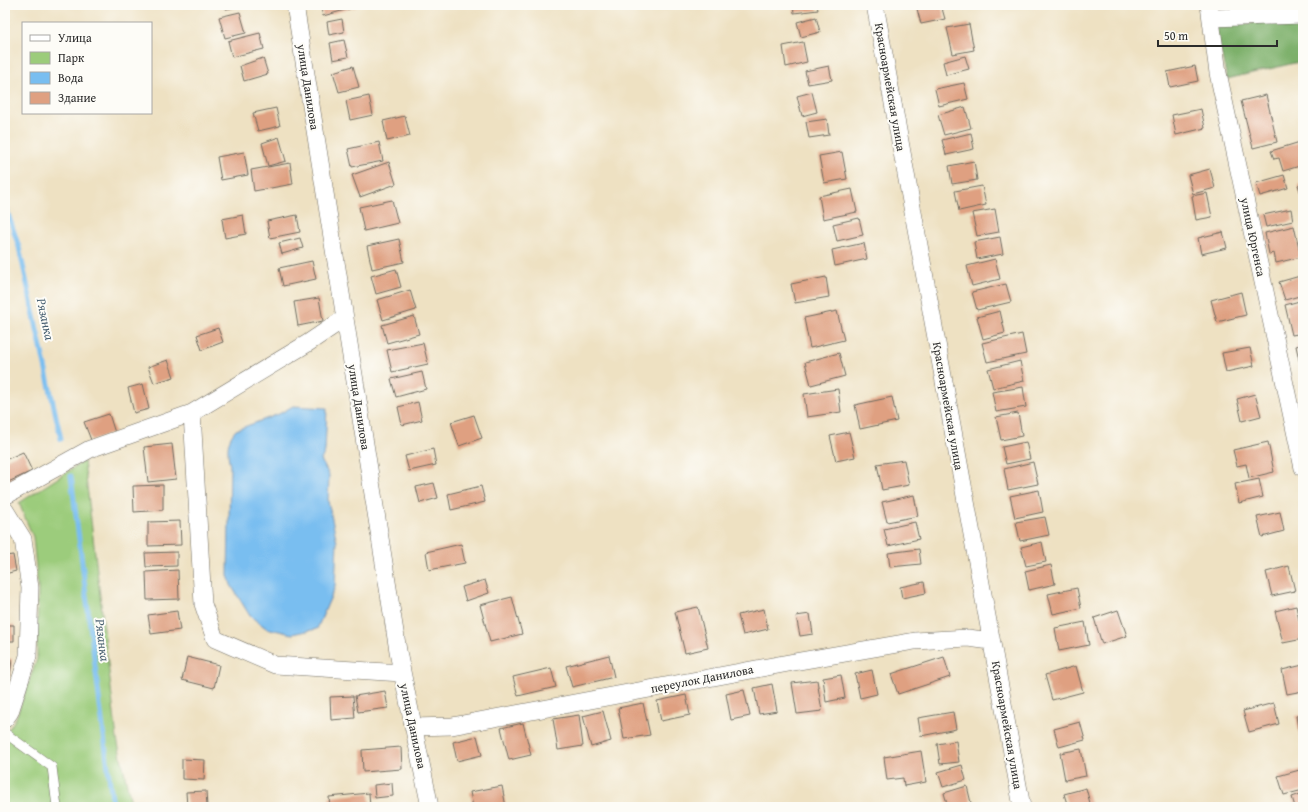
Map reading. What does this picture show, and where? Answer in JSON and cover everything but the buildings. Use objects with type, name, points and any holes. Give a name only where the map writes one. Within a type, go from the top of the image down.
[{"type":"street","name":"улица Данилова","points":[[295,5],[402,673],[430,807]]},
{"type":"street","name":"Красноармейская улица","points":[[875,5],[1022,807]]},
{"type":"street","points":[[1210,12],[1303,15]]},
{"type":"street","name":"улица Юргенса","points":[[1210,12],[1218,73],[1303,468]]},
{"type":"street","points":[[5,496],[90,449],[192,413],[308,343],[345,318]]},
{"type":"street","points":[[192,413],[203,604],[215,639],[275,665],[402,673]]},
{"type":"street","points":[[5,510],[22,539],[30,588],[28,656],[10,712],[5,719]]},
{"type":"street","name":"переулок Данилова","points":[[413,727],[452,726],[915,641],[968,638],[992,641]]},
{"type":"lane","points":[[5,733],[52,767],[57,807]]},
{"type":"green space","points":[[1303,20],[1303,61],[1227,79],[1215,25]]},
{"type":"green space","points":[[84,461],[117,739],[132,807],[5,807],[5,735],[16,718],[37,659],[38,588],[33,537],[19,503]]},
{"type":"water","points":[[293,406],[327,408],[325,451],[321,460],[329,475],[328,501],[337,542],[335,587],[317,629],[292,634],[266,628],[250,616],[231,585],[228,575],[230,466],[228,447],[230,438],[236,430],[279,414]]},
{"type":"waterway","name":"Рязанка","points":[[5,205],[19,247],[61,439]]},
{"type":"waterway","name":"Рязанка","points":[[71,476],[113,807]]}]
